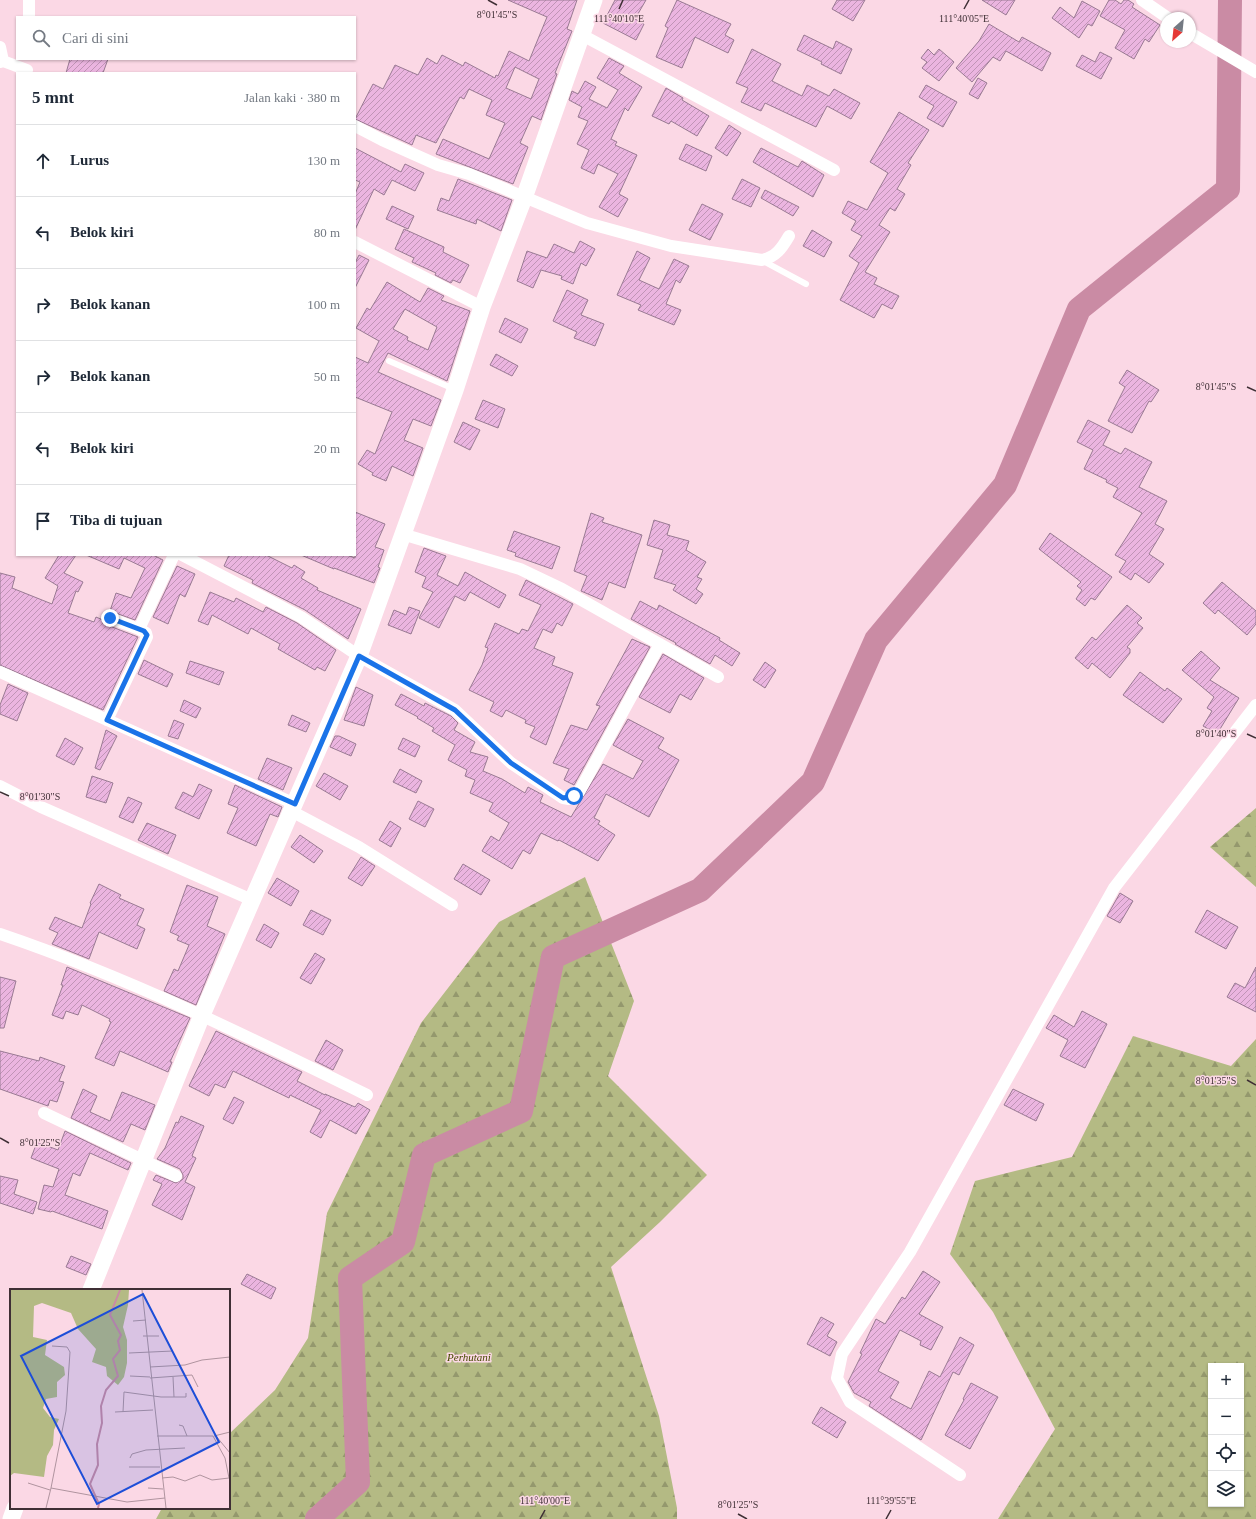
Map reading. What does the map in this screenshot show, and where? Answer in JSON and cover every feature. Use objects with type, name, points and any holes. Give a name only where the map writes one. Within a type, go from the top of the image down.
[{"type":"street","points":[[29,0],[29,16]]},
{"type":"street","points":[[91,1289],[202,1015],[359,656],[455,390],[482,307],[524,198],[594,0]]},
{"type":"street","points":[[1142,0],[1160,12]]},
{"type":"street","points":[[582,34],[834,170]]},
{"type":"street","points":[[1196,36],[1252,69]]},
{"type":"street","points":[[0,47],[2,61],[29,67]]},
{"type":"street","points":[[356,127],[438,165],[468,174],[524,198],[587,222],[643,240],[762,260],[771,258],[777,253],[789,236]]},
{"type":"street","points":[[356,243],[482,307]]},
{"type":"street","points":[[402,534],[520,569],[562,589],[718,677]]},
{"type":"street","points":[[139,629],[174,556]]},
{"type":"street","points":[[184,556],[301,617],[359,656],[455,710],[511,763],[563,798],[569,798],[579,792],[660,644]]},
{"type":"street","points":[[107,720],[147,637],[146,633],[139,629],[110,618]]},
{"type":"street","points":[[0,672],[107,720],[293,808],[452,905]]},
{"type":"street","points":[[960,1474],[850,1402],[837,1378],[842,1354],[910,1252],[1114,888],[1256,705]]},
{"type":"street","points":[[0,786],[41,807],[252,900]]},
{"type":"street","points":[[0,934],[67,957],[202,1015],[367,1095]]},
{"type":"street","points":[[44,1113],[176,1176]]},
{"type":"street","points":[[12,1519],[15,1509]]},
{"type":"lane","points":[[762,260],[806,284]]},
{"type":"lane","points":[[389,361],[455,390]]},
{"type":"green space","points":[[1256,808],[1256,887],[1210,847]]},
{"type":"green space","name":"Perhutani","points":[[585,877],[634,1001],[608,1076],[707,1175],[660,1222],[611,1267],[659,1416],[677,1508],[677,1519],[156,1519],[161,1509],[230,1509],[230,1433],[275,1390],[308,1338],[327,1213],[421,1023],[499,922]]},
{"type":"green space","points":[[1133,1036],[1231,1066],[1256,1039],[1256,1519],[998,1519],[1055,1429],[993,1312],[950,1254],[975,1181],[1072,1157]]},
{"type":"building","points":[[508,0],[577,0],[567,29],[572,31],[555,73],[557,74],[541,120],[532,116],[520,143],[528,147],[513,184],[436,154],[443,139],[489,159],[505,123],[486,115],[492,100],[469,89],[464,99],[460,97],[436,143],[416,135],[412,145],[356,119],[373,84],[383,89],[395,65],[418,75],[427,58],[437,64],[442,55],[463,66],[465,62],[495,78],[496,75],[498,76],[509,51],[529,61],[547,17]],"holes":[[[515,67],[539,79],[531,99],[506,88]]]},
{"type":"building","points":[[615,0],[646,0],[635,19],[644,24],[636,40],[603,23]]},
{"type":"building","points":[[677,0],[731,24],[725,35],[734,40],[728,53],[695,37],[682,68],[656,57],[668,28],[665,26]]},
{"type":"building","points":[[837,0],[865,0],[853,21],[832,9]]},
{"type":"building","points":[[982,0],[1015,0],[1006,15]]},
{"type":"building","points":[[1109,0],[1115,0],[1121,4],[1124,0],[1128,0],[1134,4],[1132,7],[1160,25],[1149,42],[1145,39],[1134,59],[1115,48],[1125,30],[1100,16]]},
{"type":"building","points":[[1082,1],[1100,11],[1092,26],[1088,24],[1079,38],[1052,18],[1060,7],[1074,18]]},
{"type":"building","points":[[989,24],[1019,42],[1022,37],[1051,53],[1042,71],[1006,51],[1000,61],[993,57],[972,82],[956,68],[979,41]]},
{"type":"building","points":[[804,35],[833,49],[836,41],[852,49],[841,74],[821,64],[822,62],[797,50]]},
{"type":"building","points":[[752,49],[781,64],[772,81],[802,96],[807,85],[829,96],[834,89],[860,103],[851,119],[827,106],[816,127],[765,103],[761,111],[741,102],[748,88],[736,83]]},
{"type":"building","points":[[928,49],[934,55],[939,49],[954,62],[939,81],[922,68],[927,62],[921,58]]},
{"type":"building","points":[[1100,52],[1112,58],[1101,79],[1076,66],[1082,55],[1095,62]]},
{"type":"building","points":[[609,58],[624,66],[619,73],[642,87],[628,111],[625,108],[611,139],[617,142],[615,145],[637,155],[619,194],[628,199],[618,217],[599,207],[618,174],[598,164],[594,174],[581,168],[589,150],[577,144],[588,121],[578,117],[582,107],[569,100],[572,91],[578,94],[585,81],[596,87],[589,99],[607,108],[618,90],[597,78]]},
{"type":"building","points":[[70,60],[108,60],[103,72],[66,72]]},
{"type":"building","points":[[978,78],[987,83],[978,99],[969,94]]},
{"type":"building","points":[[926,85],[957,102],[943,127],[927,118],[934,106],[919,97]]},
{"type":"building","points":[[666,88],[683,98],[682,100],[709,116],[697,136],[671,121],[669,124],[652,116]]},
{"type":"building","points":[[899,112],[929,130],[908,163],[911,165],[897,189],[905,194],[895,211],[890,208],[879,225],[890,232],[865,272],[877,278],[874,284],[899,296],[892,309],[882,304],[874,318],[840,300],[859,263],[849,256],[862,236],[851,230],[856,221],[842,213],[848,201],[867,210],[888,173],[870,162]]},
{"type":"building","points":[[729,125],[741,133],[727,156],[715,148]]},
{"type":"building","points":[[686,144],[712,156],[706,171],[679,159]]},
{"type":"building","points":[[761,148],[798,167],[802,161],[824,175],[813,197],[753,162]]},
{"type":"building","points":[[356,149],[401,172],[405,164],[424,173],[415,191],[392,180],[384,195],[374,189],[356,228],[356,192],[360,182],[356,180]]},
{"type":"building","points":[[458,179],[512,200],[501,231],[477,219],[476,224],[437,210],[441,198],[449,201]]},
{"type":"building","points":[[742,179],[760,188],[751,207],[732,199]]},
{"type":"building","points":[[765,190],[799,207],[793,216],[761,198]]},
{"type":"building","points":[[702,204],[723,214],[710,240],[689,230]]},
{"type":"building","points":[[392,206],[414,216],[408,229],[386,219]]},
{"type":"building","points":[[404,229],[444,247],[443,252],[469,265],[460,283],[453,280],[451,283],[435,275],[436,273],[412,262],[414,258],[395,249]]},
{"type":"building","points":[[812,230],[832,242],[824,257],[803,246]]},
{"type":"building","points":[[580,241],[595,249],[586,266],[581,263],[573,284],[561,279],[562,276],[541,270],[533,288],[517,281],[527,251],[547,258],[554,244],[574,253]]},
{"type":"building","points":[[637,251],[650,258],[639,280],[659,289],[674,259],[689,266],[680,283],[676,280],[666,304],[681,310],[674,325],[638,310],[641,305],[617,295]]},
{"type":"building","points":[[359,255],[369,260],[356,286],[356,261]]},
{"type":"building","points":[[387,282],[420,302],[428,288],[444,296],[441,300],[470,311],[447,381],[388,353],[378,372],[441,400],[431,426],[413,419],[404,440],[423,448],[413,476],[392,466],[386,481],[372,475],[373,473],[358,464],[367,450],[375,454],[392,412],[356,397],[356,357],[368,363],[379,341],[356,328],[367,308],[370,310]],"holes":[[[405,309],[437,327],[428,350],[407,340],[408,337],[393,329]]]},
{"type":"building","points":[[567,290],[588,300],[581,315],[604,324],[595,346],[574,338],[577,332],[553,321]]},
{"type":"building","points":[[505,318],[528,329],[521,343],[499,332]]},
{"type":"building","points":[[496,354],[518,366],[512,376],[490,365]]},
{"type":"building","points":[[1127,370],[1159,390],[1151,402],[1149,401],[1132,433],[1108,421],[1125,387],[1119,383]]},
{"type":"building","points":[[483,400],[505,409],[498,428],[475,419]]},
{"type":"building","points":[[1088,420],[1110,431],[1103,445],[1121,454],[1125,448],[1152,462],[1139,487],[1167,501],[1155,524],[1164,529],[1149,554],[1164,564],[1149,583],[1135,573],[1131,580],[1119,572],[1126,561],[1115,555],[1142,513],[1113,497],[1118,488],[1106,482],[1107,480],[1084,469],[1093,450],[1077,442]]},
{"type":"building","points":[[463,422],[480,430],[470,450],[454,442]]},
{"type":"building","points":[[356,512],[385,524],[375,547],[384,550],[378,567],[380,568],[374,583],[334,569],[303,556],[350,556],[355,558]]},
{"type":"building","points":[[591,513],[604,518],[602,522],[642,535],[625,588],[609,582],[602,600],[581,591],[587,576],[574,571]]},
{"type":"building","points":[[654,520],[670,525],[667,535],[689,541],[686,550],[706,562],[697,577],[702,579],[696,589],[703,594],[696,604],[673,590],[676,585],[654,578],[663,550],[647,545]]},
{"type":"building","points":[[514,531],[560,547],[552,569],[515,556],[516,553],[507,550]]},
{"type":"building","points":[[1050,533],[1112,577],[1095,600],[1091,598],[1085,606],[1076,599],[1082,590],[1077,586],[1081,582],[1039,549]]},
{"type":"building","points":[[424,548],[446,556],[437,575],[458,586],[465,572],[506,595],[499,608],[470,592],[465,601],[455,596],[439,628],[419,618],[433,592],[422,587],[426,577],[415,572]]},
{"type":"building","points":[[58,556],[75,556],[64,573],[83,582],[78,592],[76,591],[68,613],[94,622],[96,617],[103,620],[107,625],[138,637],[103,710],[0,665],[0,573],[15,577],[12,588],[52,604],[58,586],[45,578]]},
{"type":"building","points":[[88,556],[155,556],[163,560],[135,620],[110,611],[116,593],[131,598],[145,568],[124,558],[119,569]]},
{"type":"building","points":[[229,556],[268,556],[292,568],[294,565],[305,572],[301,578],[318,588],[317,590],[361,609],[348,639],[305,610],[252,583],[253,580],[224,566]]},
{"type":"building","points":[[177,566],[195,574],[185,597],[180,594],[168,624],[153,617]]},
{"type":"building","points":[[526,580],[573,604],[562,626],[557,623],[552,633],[543,629],[534,648],[555,657],[552,665],[573,673],[546,745],[530,737],[535,727],[525,723],[526,720],[506,710],[502,717],[490,711],[494,702],[469,690],[482,665],[488,648],[485,647],[495,623],[519,634],[522,629],[528,631],[541,605],[519,595]]},
{"type":"building","points":[[1222,582],[1256,611],[1256,624],[1247,635],[1218,610],[1215,614],[1203,603]]},
{"type":"building","points":[[210,592],[234,602],[236,598],[263,612],[266,607],[297,623],[336,650],[325,671],[317,667],[315,670],[278,649],[280,644],[251,628],[248,634],[212,615],[208,625],[198,621]]},
{"type":"building","points":[[640,601],[657,610],[659,605],[720,638],[719,640],[740,653],[732,666],[715,655],[710,664],[675,644],[676,643],[631,619]]},
{"type":"building","points":[[1127,605],[1142,618],[1137,623],[1143,628],[1127,647],[1130,649],[1130,653],[1110,678],[1092,663],[1088,669],[1075,658],[1092,637],[1096,640]]},
{"type":"building","points":[[409,607],[420,611],[411,634],[388,625],[394,610],[406,615]]},
{"type":"building","points":[[632,639],[650,647],[574,785],[564,780],[569,769],[553,763],[571,725],[587,730],[600,706],[596,705]]},
{"type":"building","points":[[1201,651],[1220,668],[1210,680],[1239,698],[1217,734],[1203,726],[1212,711],[1207,708],[1214,697],[1182,670]]},
{"type":"building","points":[[663,654],[704,678],[691,700],[680,694],[670,713],[639,697]]},
{"type":"building","points":[[144,660],[173,674],[167,687],[138,674]]},
{"type":"building","points":[[190,661],[224,672],[219,685],[186,673]]},
{"type":"building","points":[[765,662],[776,670],[765,688],[753,680]]},
{"type":"building","points":[[1140,672],[1165,691],[1167,688],[1182,699],[1163,723],[1123,695]]},
{"type":"building","points":[[8,684],[28,693],[17,721],[0,714],[0,705]]},
{"type":"building","points":[[356,687],[373,695],[364,726],[344,720]]},
{"type":"building","points":[[401,694],[424,706],[425,703],[451,716],[458,723],[454,730],[475,742],[470,752],[488,757],[483,771],[502,779],[525,793],[528,787],[543,795],[540,802],[571,817],[603,764],[633,779],[643,761],[613,745],[628,719],[664,738],[658,748],[679,760],[649,817],[606,794],[594,818],[600,821],[598,824],[615,835],[598,861],[559,840],[558,841],[541,833],[530,854],[523,850],[512,869],[482,851],[491,836],[499,841],[509,823],[489,811],[493,803],[470,793],[475,780],[465,776],[467,770],[448,760],[455,745],[432,731],[434,728],[417,718],[418,717],[395,705]]},
{"type":"building","points":[[184,700],[201,708],[196,718],[180,711]]},
{"type":"building","points":[[292,715],[310,723],[306,732],[288,725]]},
{"type":"building","points":[[174,720],[184,724],[178,739],[168,736]]},
{"type":"building","points":[[106,730],[117,736],[100,770],[95,768]]},
{"type":"building","points":[[335,736],[339,736],[356,744],[351,756],[330,747]]},
{"type":"building","points":[[65,738],[83,748],[74,765],[56,756]]},
{"type":"building","points":[[403,738],[420,746],[415,757],[398,749]]},
{"type":"building","points":[[267,758],[292,768],[283,790],[258,779]]},
{"type":"building","points":[[400,769],[422,781],[416,793],[393,782]]},
{"type":"building","points":[[324,773],[348,786],[340,800],[316,786]]},
{"type":"building","points":[[92,776],[113,783],[106,803],[86,797]]},
{"type":"building","points":[[199,784],[212,790],[199,819],[175,808],[183,792],[193,797]]},
{"type":"building","points":[[235,785],[282,807],[278,817],[270,814],[256,846],[227,833],[238,808],[228,804]]},
{"type":"building","points":[[128,797],[142,803],[133,823],[119,817]]},
{"type":"building","points":[[418,801],[434,809],[425,827],[409,819]]},
{"type":"building","points":[[390,821],[401,828],[391,847],[379,840]]},
{"type":"building","points":[[147,823],[176,835],[168,854],[138,840]]},
{"type":"building","points":[[300,835],[323,851],[314,863],[291,847]]},
{"type":"building","points":[[361,857],[375,866],[362,886],[348,878]]},
{"type":"building","points":[[463,864],[490,880],[481,895],[454,879]]},
{"type":"building","points":[[277,878],[299,891],[291,906],[268,893]]},
{"type":"building","points":[[99,884],[121,895],[119,898],[144,909],[137,925],[145,929],[137,949],[99,932],[89,959],[52,944],[58,933],[49,929],[55,917],[82,928],[91,904],[90,903]]},
{"type":"building","points":[[187,885],[218,897],[207,926],[225,934],[196,1005],[164,991],[174,969],[178,971],[189,945],[177,940],[179,936],[170,932]]},
{"type":"building","points":[[1120,893],[1133,901],[1120,923],[1107,916]]},
{"type":"building","points":[[311,910],[331,920],[323,935],[303,925]]},
{"type":"building","points":[[1207,910],[1238,927],[1226,949],[1195,932]]},
{"type":"building","points":[[264,924],[279,933],[271,948],[256,940]]},
{"type":"building","points":[[315,953],[325,959],[311,984],[300,978]]},
{"type":"building","points":[[67,967],[190,1018],[170,1062],[172,1062],[168,1072],[120,1051],[114,1066],[95,1058],[111,1022],[109,1021],[110,1019],[82,1005],[78,1015],[66,1011],[63,1019],[52,1015],[63,985],[61,985]]},
{"type":"building","points":[[1256,967],[1256,1012],[1227,997],[1235,983],[1245,988]]},
{"type":"building","points":[[0,977],[16,981],[4,1028],[0,1028]]},
{"type":"building","points":[[1082,1011],[1107,1024],[1085,1068],[1060,1056],[1068,1040],[1046,1028],[1054,1015],[1074,1027]]},
{"type":"building","points":[[216,1031],[302,1072],[297,1081],[325,1095],[355,1107],[358,1103],[370,1110],[356,1134],[330,1120],[321,1138],[310,1132],[321,1110],[290,1095],[289,1098],[233,1071],[225,1088],[215,1084],[209,1096],[189,1086]]},
{"type":"building","points":[[326,1040],[343,1050],[333,1070],[315,1061]]},
{"type":"building","points":[[0,1051],[39,1061],[40,1057],[65,1066],[59,1081],[64,1082],[57,1102],[50,1100],[48,1106],[0,1089]]},
{"type":"building","points":[[83,1089],[97,1096],[90,1112],[110,1121],[122,1092],[155,1105],[145,1130],[131,1124],[123,1142],[71,1118]]},
{"type":"building","points":[[1013,1089],[1044,1104],[1036,1121],[1004,1105]]},
{"type":"building","points":[[234,1097],[244,1102],[233,1124],[223,1119]]},
{"type":"building","points":[[181,1116],[204,1126],[192,1156],[196,1158],[185,1182],[195,1187],[182,1220],[152,1205],[162,1184],[153,1180],[156,1175],[176,1183],[183,1179],[180,1169],[157,1159],[165,1148],[176,1122],[178,1123]]},
{"type":"building","points":[[65,1131],[131,1163],[128,1170],[90,1153],[80,1176],[73,1173],[65,1195],[108,1211],[102,1229],[52,1211],[38,1209],[44,1185],[53,1187],[59,1169],[31,1158],[37,1142],[58,1150]]},
{"type":"building","points":[[0,1176],[18,1180],[14,1194],[37,1202],[33,1214],[0,1203]]},
{"type":"building","points":[[71,1256],[91,1264],[86,1275],[66,1267]]},
{"type":"building","points":[[923,1271],[940,1282],[919,1314],[943,1327],[931,1350],[920,1345],[921,1341],[900,1330],[878,1371],[899,1382],[890,1398],[911,1409],[929,1371],[940,1377],[960,1337],[974,1345],[959,1375],[953,1372],[921,1440],[869,1406],[871,1402],[854,1393],[848,1382],[862,1354],[860,1353],[876,1319],[885,1324],[902,1297],[905,1299]]},
{"type":"building","points":[[247,1274],[276,1288],[271,1299],[241,1284]]},
{"type":"building","points":[[821,1317],[834,1324],[827,1336],[837,1342],[830,1356],[807,1344]]},
{"type":"building","points":[[971,1383],[998,1397],[970,1449],[945,1435],[964,1400],[963,1399]]},
{"type":"building","points":[[821,1407],[846,1422],[837,1438],[812,1423]]},
{"type":"waterway","points":[[317,1519],[358,1482],[350,1278],[403,1242],[424,1155],[521,1111],[553,957],[700,890],[813,782],[876,640],[1005,485],[1079,309],[1228,189],[1230,0]]},
{"type":"route","points":[[110,618],[144,631],[147,637],[107,720],[295,804],[359,656],[455,710],[511,763],[529,777],[563,798],[574,796]]}]
